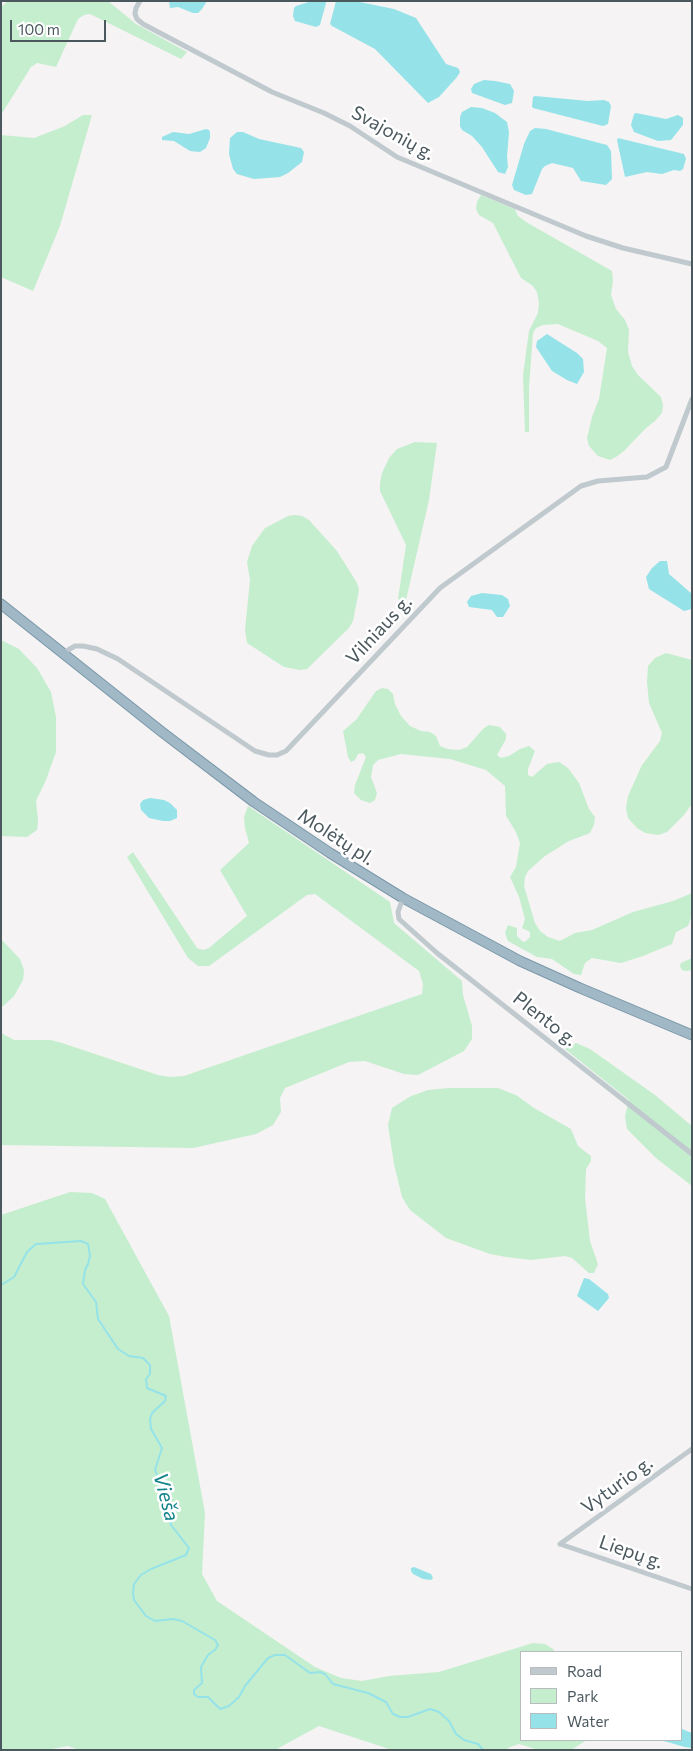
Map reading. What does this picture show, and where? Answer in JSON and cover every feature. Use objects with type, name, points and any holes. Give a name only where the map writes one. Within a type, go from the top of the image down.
[{"type":"highway","name":"Molėtų pl.","points":[[1,604],[162,732],[254,802],[330,853],[403,898],[520,961],[692,1035]]},
{"type":"street","name":"Svajonių g.","points":[[140,1],[135,14],[137,19],[143,24],[272,92],[324,113],[350,126],[397,157],[586,236],[623,248],[692,264]]},
{"type":"street","name":"Vilniaus g.","points":[[63,653],[75,646],[83,646],[97,649],[118,659],[255,752],[277,755],[286,751],[440,588],[581,486],[598,481],[647,477],[666,467],[692,399]]},
{"type":"street","name":"Plento g.","points":[[403,898],[398,912],[399,920],[437,953],[692,1154]]},
{"type":"street","name":"Vyturio g.","points":[[560,1544],[692,1449]]},
{"type":"street","name":"Liepų g.","points":[[560,1544],[692,1589]]},
{"type":"green space","points":[[8,1],[108,1],[136,24],[187,52],[181,59],[90,14],[84,15],[78,19],[56,67],[37,63],[31,67],[1,115],[1,7]]},
{"type":"green space","points":[[83,115],[92,115],[60,226],[33,291],[1,277],[1,135],[34,138],[65,126]]},
{"type":"green space","points":[[481,195],[515,209],[518,216],[526,222],[612,271],[611,295],[616,309],[625,320],[629,330],[628,352],[632,366],[638,375],[661,397],[663,405],[662,413],[655,421],[616,457],[610,460],[598,456],[589,446],[587,438],[599,399],[607,348],[598,341],[558,324],[543,325],[536,328],[533,333],[529,388],[529,432],[525,432],[523,375],[529,331],[538,313],[537,292],[533,286],[521,278],[493,223],[479,215],[476,209]]},
{"type":"green space","points":[[415,442],[437,443],[429,500],[406,600],[403,602],[398,599],[406,545],[380,491],[380,483],[382,473],[389,458],[397,449]]},
{"type":"green space","points":[[295,515],[309,520],[337,551],[357,583],[359,590],[353,621],[349,628],[307,669],[300,670],[284,667],[247,643],[245,630],[250,580],[247,562],[252,546],[265,528],[288,516]]},
{"type":"green space","points":[[1,640],[19,649],[37,668],[51,692],[56,717],[56,752],[36,801],[37,830],[27,837],[1,836]]},
{"type":"green space","points":[[666,653],[692,660],[692,804],[667,832],[658,835],[645,833],[637,828],[628,818],[626,808],[628,796],[642,765],[660,741],[662,733],[649,703],[648,666],[655,658]]},
{"type":"green space","points":[[382,688],[388,689],[393,694],[395,704],[401,716],[410,726],[421,731],[430,732],[436,736],[440,746],[459,750],[467,747],[489,725],[500,727],[506,734],[506,739],[497,755],[501,758],[529,746],[535,751],[528,769],[528,775],[532,777],[547,764],[559,762],[568,768],[579,783],[589,809],[595,817],[590,833],[569,841],[545,856],[528,871],[525,877],[524,886],[535,923],[540,931],[548,937],[560,941],[575,933],[592,930],[633,912],[673,901],[692,893],[692,915],[688,926],[676,932],[672,944],[643,956],[621,963],[592,958],[585,963],[581,975],[574,974],[552,959],[537,957],[508,941],[505,933],[508,925],[517,928],[517,936],[525,942],[530,937],[530,932],[522,928],[525,919],[519,897],[510,877],[516,867],[520,843],[516,832],[506,816],[505,786],[486,770],[450,759],[401,754],[378,760],[373,765],[371,777],[377,793],[375,800],[370,803],[361,800],[354,793],[355,785],[366,757],[363,753],[358,754],[355,760],[351,762],[348,757],[343,731],[356,720],[376,691]]},
{"type":"green space","points":[[248,806],[390,902],[394,923],[462,981],[463,995],[472,1026],[472,1039],[464,1051],[418,1075],[404,1074],[365,1061],[349,1062],[285,1088],[280,1098],[281,1112],[273,1125],[256,1134],[193,1148],[1,1145],[1,1033],[14,1040],[51,1040],[158,1075],[170,1077],[184,1076],[422,994],[423,984],[419,971],[315,894],[307,895],[209,966],[198,966],[188,958],[127,857],[133,852],[197,948],[203,950],[209,948],[247,916],[220,870],[249,843],[244,817]]},
{"type":"green space","points":[[1,939],[20,959],[24,970],[23,980],[14,996],[1,1008]]},
{"type":"green space","points":[[692,958],[692,970],[682,970],[681,963]]},
{"type":"green space","points":[[576,1043],[590,1049],[655,1095],[692,1126],[692,1186],[656,1158],[627,1129],[625,1116],[629,1100],[565,1049]]},
{"type":"green space","points":[[498,1088],[516,1095],[534,1108],[571,1129],[578,1146],[591,1156],[591,1161],[586,1169],[585,1198],[590,1241],[598,1264],[594,1273],[589,1273],[572,1258],[565,1256],[531,1260],[490,1254],[446,1238],[410,1210],[402,1197],[394,1164],[388,1125],[392,1108],[411,1096],[428,1090]]},
{"type":"green space","points":[[70,1192],[92,1193],[105,1199],[169,1316],[205,1513],[202,1574],[217,1601],[315,1667],[341,1678],[362,1681],[389,1676],[439,1672],[533,1643],[545,1644],[554,1651],[520,1651],[520,1741],[585,1741],[571,1750],[539,1750],[519,1744],[507,1750],[392,1750],[319,1726],[275,1750],[79,1750],[68,1746],[46,1750],[1,1750],[1,1215]]},
{"type":"water","points":[[169,1],[207,1],[198,13],[193,13],[178,7],[170,8]]},
{"type":"water","points":[[312,1],[326,1],[320,25],[316,27],[295,21],[293,16],[296,6]]},
{"type":"water","points":[[336,1],[355,1],[394,9],[416,18],[446,64],[458,68],[460,72],[457,77],[439,97],[428,103],[375,49],[330,24]]},
{"type":"water","points":[[484,80],[510,84],[514,91],[512,103],[505,105],[472,93],[471,89],[474,84]]},
{"type":"water","points":[[533,97],[588,101],[604,100],[609,102],[611,106],[608,124],[603,126],[533,108]]},
{"type":"water","points":[[471,107],[482,108],[495,113],[507,122],[509,132],[508,167],[505,174],[498,172],[482,147],[472,136],[462,130],[460,117],[462,112]]},
{"type":"water","points":[[636,113],[666,119],[678,115],[683,118],[683,125],[671,140],[658,141],[634,132],[631,125]]},
{"type":"water","points":[[535,128],[546,129],[607,145],[611,151],[612,179],[606,185],[581,181],[573,168],[552,163],[542,169],[532,194],[526,195],[514,190],[512,185],[524,144],[530,131]]},
{"type":"water","points":[[206,129],[210,132],[210,138],[206,148],[200,152],[190,151],[174,141],[162,140],[162,137],[173,132],[189,134]]},
{"type":"water","points":[[237,132],[301,148],[304,152],[302,162],[280,177],[254,179],[237,174],[233,169],[229,154],[230,138]]},
{"type":"water","points":[[618,138],[684,154],[686,159],[683,169],[662,174],[647,172],[625,177]]},
{"type":"water","points":[[547,334],[577,353],[583,359],[584,372],[577,384],[552,371],[536,347],[537,341]]},
{"type":"water","points":[[660,561],[667,561],[669,574],[692,594],[692,609],[684,611],[649,589],[646,577]]},
{"type":"water","points":[[482,593],[502,595],[508,599],[510,606],[503,617],[497,617],[492,610],[469,607],[467,602],[471,596]]},
{"type":"water","points":[[150,798],[170,803],[177,810],[177,818],[163,821],[149,818],[141,810],[140,804],[143,800]]},
{"type":"water","points":[[584,1278],[589,1279],[608,1294],[609,1298],[598,1311],[577,1296]]},
{"type":"water","points":[[414,1567],[431,1574],[433,1578],[431,1580],[423,1579],[413,1574],[411,1568]]},
{"type":"water","points":[[683,1729],[692,1733],[692,1748],[664,1741],[683,1741]]},
{"type":"waterway","name":"Vieša","points":[[1,1285],[14,1277],[27,1252],[36,1244],[81,1241],[88,1244],[90,1256],[83,1284],[96,1302],[98,1319],[118,1349],[129,1356],[143,1358],[150,1365],[150,1374],[146,1379],[147,1388],[166,1396],[165,1401],[152,1413],[150,1419],[151,1429],[162,1448],[155,1470],[165,1495],[171,1525],[189,1548],[186,1555],[141,1575],[134,1584],[133,1593],[134,1600],[146,1616],[155,1621],[173,1619],[182,1621],[215,1640],[218,1645],[208,1655],[201,1667],[202,1683],[194,1690],[194,1694],[198,1697],[208,1697],[220,1709],[229,1706],[239,1697],[245,1686],[268,1658],[275,1655],[285,1655],[310,1673],[320,1672],[325,1674],[333,1684],[368,1693],[386,1702],[393,1714],[400,1717],[408,1717],[430,1709],[439,1712],[449,1721],[456,1734],[464,1740],[478,1744],[483,1750]]}]
